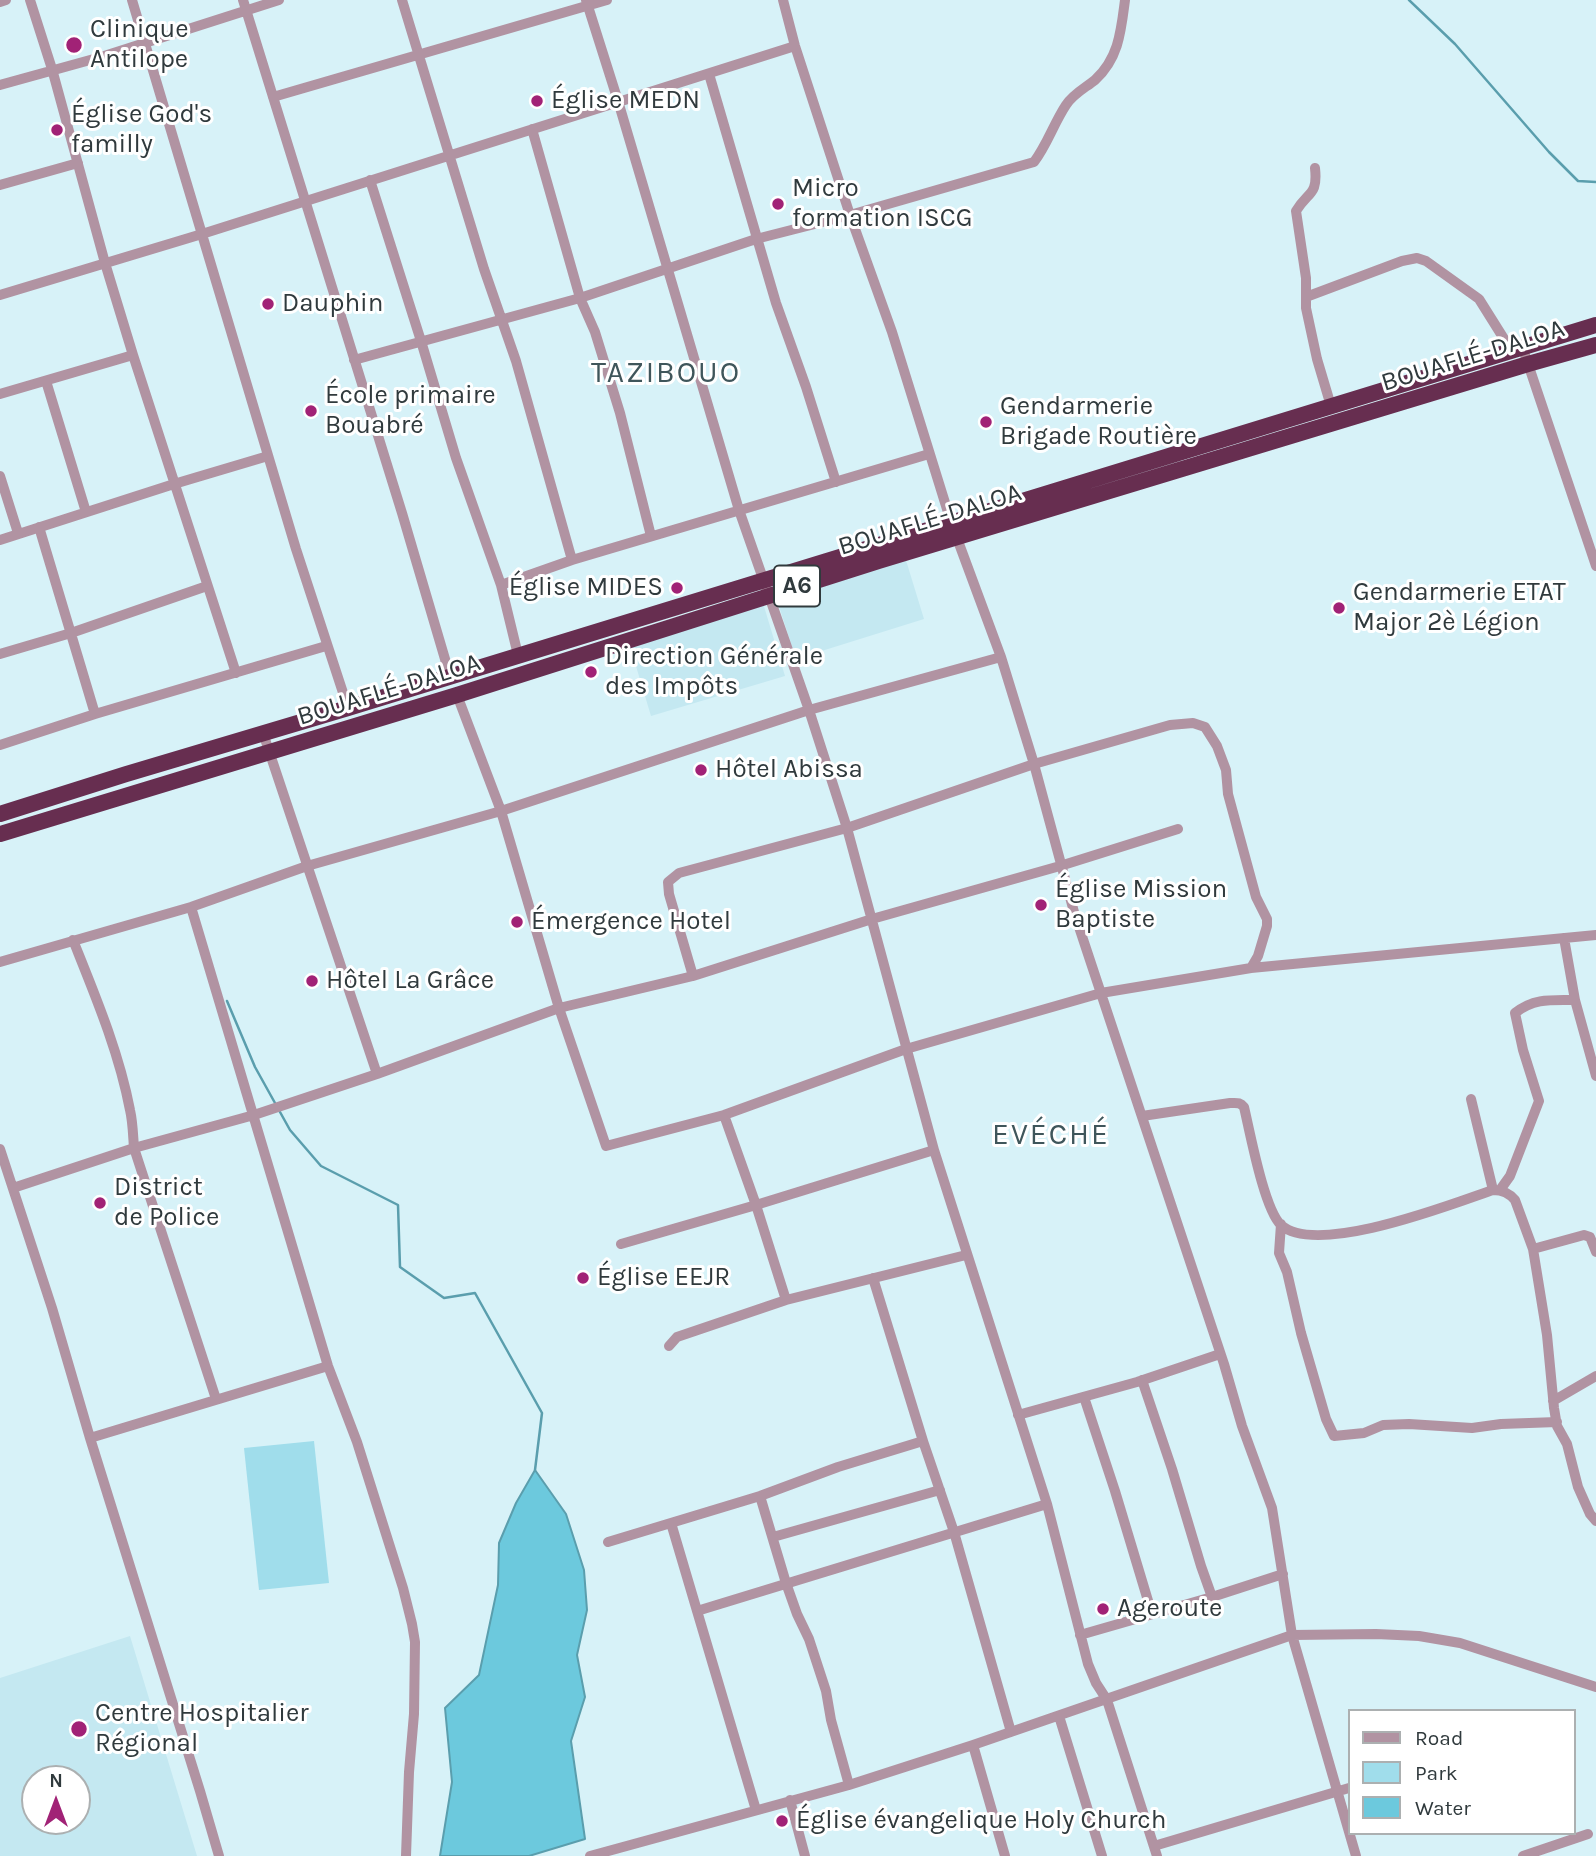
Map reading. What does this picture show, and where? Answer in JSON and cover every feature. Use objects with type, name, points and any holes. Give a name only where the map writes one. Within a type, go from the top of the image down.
[{"type":"highway","name":"BOUAFLÉ-DALOA","points":[[954,530],[1331,406],[1596,325]]},
{"type":"highway","name":"BOUAFLÉ-DALOA","points":[[0,814],[518,655],[767,587],[954,530],[1596,345]]},
{"type":"highway","name":"BOUAFLÉ-DALOA","points":[[0,834],[457,695],[767,587]]},
{"type":"street","points":[[0,2],[6,0]]},
{"type":"street","points":[[30,0],[133,355],[236,673]]},
{"type":"street","points":[[132,0],[268,456],[326,646],[348,708]]},
{"type":"street","points":[[0,85],[101,57],[244,5],[279,0]]},
{"type":"street","points":[[402,0],[525,391],[572,560]]},
{"type":"street","points":[[273,97],[587,3],[607,0]]},
{"type":"street","points":[[783,0],[795,46],[850,215],[892,332],[954,530],[1001,657],[1034,764],[1060,866],[1242,1426],[1272,1508],[1292,1635],[1348,1829]]},
{"type":"street","points":[[354,360],[580,298],[756,239],[1034,162],[1041,154],[1066,105],[1111,63],[1120,38],[1125,0]]},
{"type":"street","points":[[587,3],[739,510],[847,828],[934,1150],[1046,1504],[1088,1664],[1107,1700],[1155,1851],[1348,1788]]},
{"type":"street","points":[[244,5],[450,676]]},
{"type":"street","points":[[0,295],[202,234],[795,46]]},
{"type":"street","points":[[709,74],[756,239],[836,482]]},
{"type":"street","points":[[531,129],[580,298],[595,332],[620,413],[652,536]]},
{"type":"street","points":[[0,185],[78,163]]},
{"type":"street","points":[[1315,168],[1317,184],[1314,191],[1296,211],[1306,278],[1306,308],[1331,406]]},
{"type":"street","points":[[370,180],[456,458],[500,584],[518,655]]},
{"type":"street","points":[[1306,297],[1402,261],[1417,258],[1435,267],[1479,299],[1507,340],[1517,348],[1528,364],[1596,566]]},
{"type":"street","points":[[0,394],[133,355]]},
{"type":"street","points":[[46,381],[86,512]]},
{"type":"street","points":[[500,584],[929,454]]},
{"type":"street","points":[[0,540],[268,456]]},
{"type":"street","points":[[0,476],[18,534]]},
{"type":"street","points":[[39,527],[95,714]]},
{"type":"street","points":[[0,654],[71,633],[207,586]]},
{"type":"street","points":[[0,745],[326,646]]},
{"type":"street","points":[[0,962],[191,906],[307,866],[501,811],[809,710],[1001,657]]},
{"type":"street","points":[[457,695],[501,811],[559,1009],[606,1146],[724,1115],[906,1049],[1101,993],[1251,968],[1596,935]]},
{"type":"street","points":[[693,976],[669,894],[668,882],[680,873],[847,828],[1034,764],[1170,725],[1193,723],[1205,727],[1217,746],[1226,770],[1228,794],[1255,897],[1267,919],[1258,956],[1251,968]]},
{"type":"street","points":[[263,733],[377,1074]]},
{"type":"street","points":[[13,1188],[134,1149],[254,1115],[559,1009],[693,976],[872,919],[1060,866],[1178,829]]},
{"type":"street","points":[[191,906],[328,1366],[357,1442],[403,1588],[415,1642],[406,1856]]},
{"type":"street","points":[[1564,938],[1574,1000],[1596,1076]]},
{"type":"street","points":[[73,940],[122,1076],[131,1112],[134,1149],[216,1399]]},
{"type":"street","points":[[1142,1116],[1230,1103],[1242,1104],[1265,1191],[1281,1224],[1293,1231],[1307,1234],[1331,1234],[1394,1223],[1497,1190],[1510,1176],[1539,1101],[1515,1013],[1526,1004],[1545,1000],[1574,1000]]},
{"type":"street","points":[[1471,1099],[1497,1190]]},
{"type":"street","points":[[724,1115],[757,1205],[786,1300]]},
{"type":"street","points":[[0,1149],[52,1308],[219,1856]]},
{"type":"street","points":[[621,1244],[934,1150]]},
{"type":"street","points":[[1497,1190],[1510,1194],[1515,1200],[1533,1249],[1557,1422],[1567,1444],[1577,1487],[1596,1521]]},
{"type":"street","points":[[1281,1224],[1279,1253],[1287,1272],[1301,1333],[1326,1419],[1334,1436],[1364,1433],[1383,1425],[1472,1428],[1557,1422]]},
{"type":"street","points":[[1533,1249],[1584,1235],[1590,1237],[1596,1252]]},
{"type":"street","points":[[669,1346],[677,1337],[786,1300],[966,1255]]},
{"type":"street","points":[[873,1278],[954,1532],[1011,1732]]},
{"type":"street","points":[[1018,1415],[1142,1380],[1220,1354]]},
{"type":"street","points":[[90,1438],[328,1366]]},
{"type":"street","points":[[1553,1401],[1596,1376]]},
{"type":"street","points":[[1142,1380],[1212,1597]]},
{"type":"street","points":[[1084,1397],[1152,1614]]},
{"type":"street","points":[[608,1542],[760,1496],[838,1467],[923,1441]]},
{"type":"street","points":[[772,1537],[940,1490]]},
{"type":"street","points":[[760,1496],[786,1583],[809,1639],[826,1691],[849,1785]]},
{"type":"street","points":[[697,1611],[1046,1504]]},
{"type":"street","points":[[671,1522],[756,1810]]},
{"type":"street","points":[[1080,1635],[1283,1574]]},
{"type":"street","points":[[590,1856],[849,1785],[1107,1700],[1292,1635],[1419,1636],[1460,1643],[1596,1687]]},
{"type":"street","points":[[1059,1716],[1102,1856]]},
{"type":"street","points":[[973,1745],[1005,1856]]},
{"type":"street","points":[[790,1800],[805,1856]]},
{"type":"street","points":[[1523,1856],[1588,1834]]},
{"type":"street","points":[[1350,1835],[1356,1856]]},
{"type":"shaded area","points":[[905,557],[924,619],[796,659],[776,597]]},
{"type":"shaded area","points":[[763,603],[785,676],[651,716],[629,643]]},
{"type":"shaded area","name":"Centre Hospitalier Régional","points":[[130,1636],[197,1856],[0,1856],[0,1678]]},
{"type":"green space","points":[[314,1441],[329,1583],[259,1590],[244,1448]]},
{"type":"water","points":[[535,1470],[566,1514],[584,1570],[587,1610],[577,1655],[585,1697],[571,1741],[585,1839],[529,1856],[440,1856],[452,1782],[445,1708],[479,1675],[498,1585],[499,1543],[516,1503]]},
{"type":"waterway","points":[[1409,0],[1455,44],[1549,152],[1578,181],[1596,182]]},
{"type":"waterway","points":[[227,1001],[255,1067],[275,1103]]},
{"type":"waterway","points":[[280,1112],[290,1130],[321,1166],[398,1205],[400,1267],[444,1298],[475,1293],[542,1413],[535,1470]]},
{"type":"place","name":"Clinique Antilope","points":[[74,45]]},
{"type":"place","name":"Église MEDN","points":[[537,101]]},
{"type":"place","name":"Église God's familly","points":[[57,130]]},
{"type":"place","name":"Micro formation ISCG","points":[[778,204]]},
{"type":"place","name":"Dauphin","points":[[268,304]]},
{"type":"place","name":"École primaire Bouabré","points":[[311,411]]},
{"type":"place","name":"Gendarmerie Brigade Routière","points":[[986,422]]},
{"type":"place","name":"Église MIDES","points":[[677,588]]},
{"type":"place","name":"Gendarmerie ETAT Major 2è Légion","points":[[1339,608]]},
{"type":"place","name":"Direction Générale des Impôts","points":[[591,672]]},
{"type":"place","name":"Hôtel Abissa","points":[[701,770]]},
{"type":"place","name":"Église Mission Baptiste","points":[[1041,905]]},
{"type":"place","name":"Émergence Hotel","points":[[517,922]]},
{"type":"place","name":"Hôtel La Grâce","points":[[312,981]]},
{"type":"place","name":"District de Police","points":[[100,1203]]},
{"type":"place","name":"Église EEJR","points":[[583,1278]]},
{"type":"place","name":"Ageroute","points":[[1103,1609]]},
{"type":"place","name":"Centre Hospitalier Régional","points":[[79,1729]]},
{"type":"place","name":"Église évangelique Holy Church","points":[[782,1821]]},
{"type":"district","name":"TAZIBOUO","points":[[666,373]]},
{"type":"district","name":"EVÉCHÉ","points":[[1051,1135]]}]
